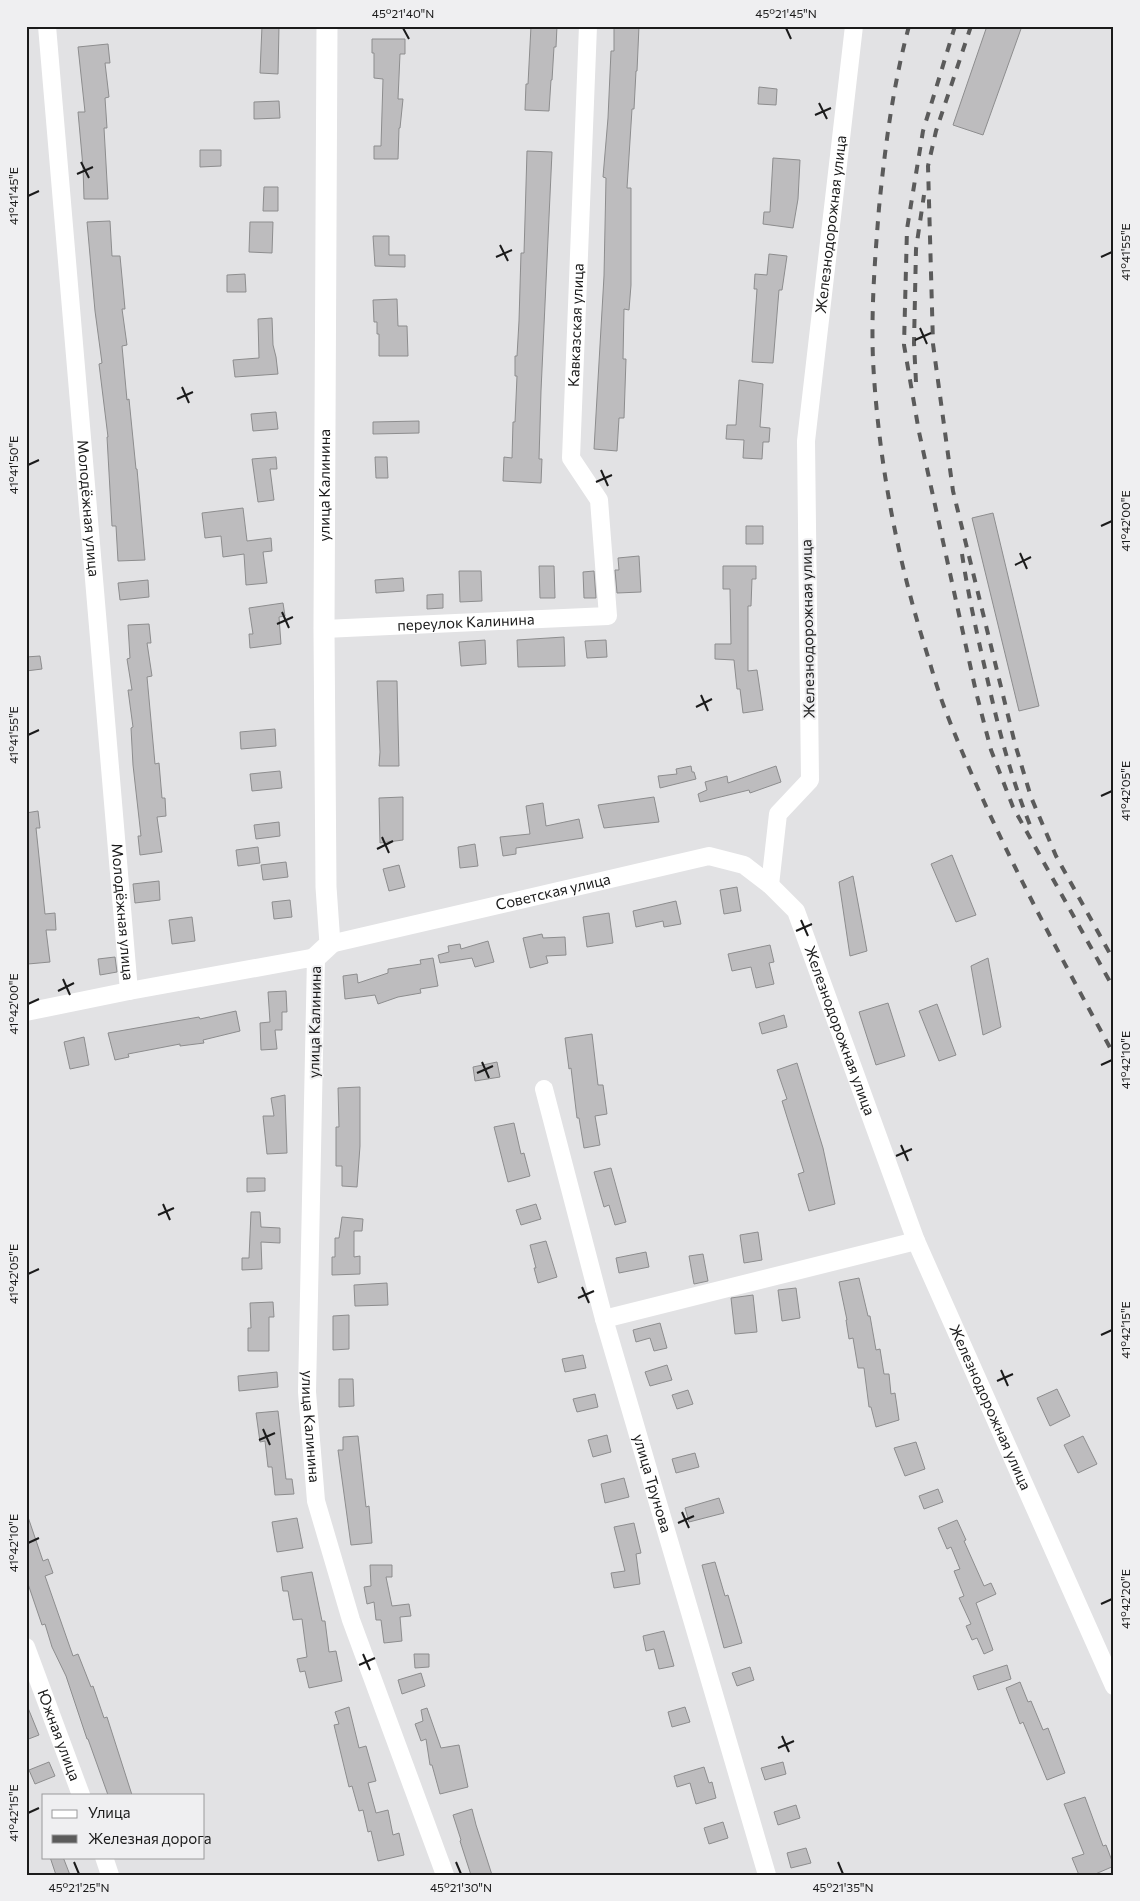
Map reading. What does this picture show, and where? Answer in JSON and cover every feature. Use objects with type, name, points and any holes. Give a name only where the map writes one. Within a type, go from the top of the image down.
[{"type":"street","name":"Молодёжная улица","points":[[47,26],[130,990]]},
{"type":"street","name":"улица Калинина","points":[[327,26],[324,629],[326,887],[307,1392],[316,1501],[351,1620],[445,1875]]},
{"type":"street","name":"Кавказская улица","points":[[588,26],[571,458],[599,500],[608,616]]},
{"type":"street","name":"Железнодорожная улица","points":[[854,26],[806,441],[810,780],[778,814],[770,885],[796,911],[916,1241],[1114,1686]]},
{"type":"street","name":"переулок Калинина","points":[[324,629],[608,616]]},
{"type":"street","name":"Советская улица","points":[[26,1012],[323,951],[709,856],[744,865],[770,885]]},
{"type":"street","name":"улица Трунова","points":[[544,1089],[604,1319],[767,1875]]},
{"type":"street","points":[[604,1319],[916,1241]]},
{"type":"street","name":"Южная улица","points":[[26,1647],[81,1794]]},
{"type":"street","points":[[104,1858],[110,1875]]},
{"type":"building","points":[[262,26],[279,26],[278,74],[260,73]]},
{"type":"building","points":[[531,26],[557,26],[549,111],[525,110]]},
{"type":"building","points":[[614,26],[639,26],[627,188],[631,188],[631,285],[629,310],[624,309],[623,359],[626,359],[624,418],[619,418],[617,451],[594,449],[604,276],[606,178],[603,177],[611,51],[614,51]]},
{"type":"building","points":[[987,26],[1022,26],[983,135],[953,125]]},
{"type":"building","points":[[372,39],[405,39],[405,54],[400,54],[398,99],[403,99],[399,128],[398,159],[374,159],[374,146],[381,146],[383,79],[374,78]]},
{"type":"building","points":[[108,44],[110,63],[105,63],[109,97],[105,98],[107,128],[104,128],[108,199],[84,199],[78,112],[85,112],[78,47]]},
{"type":"building","points":[[759,87],[777,89],[776,105],[758,104]]},
{"type":"building","points":[[279,101],[280,118],[254,119],[254,102]]},
{"type":"building","points":[[200,150],[221,150],[221,166],[200,167]]},
{"type":"building","points":[[527,151],[552,152],[541,391],[539,459],[542,459],[541,483],[503,481],[504,457],[512,458],[513,422],[515,422],[517,376],[515,376],[515,356],[517,356],[521,253],[524,253]]},
{"type":"building","points":[[773,158],[800,160],[798,199],[793,228],[763,224],[764,212],[770,212]]},
{"type":"building","points":[[264,187],[278,187],[278,211],[263,211]]},
{"type":"building","points":[[110,221],[112,256],[120,256],[125,309],[122,309],[127,345],[122,346],[127,400],[129,399],[137,469],[145,560],[118,561],[116,526],[112,526],[108,437],[99,364],[102,363],[87,222]]},
{"type":"building","points":[[250,222],[273,222],[272,253],[249,252]]},
{"type":"building","points":[[373,236],[389,236],[389,255],[405,255],[405,267],[375,266]]},
{"type":"building","points":[[769,254],[787,256],[782,290],[779,290],[773,363],[752,362],[757,289],[754,289],[755,274],[767,275]]},
{"type":"building","points":[[245,274],[246,292],[227,292],[227,275]]},
{"type":"building","points":[[397,299],[398,326],[407,326],[408,356],[379,356],[379,334],[377,334],[377,322],[374,322],[373,300]]},
{"type":"building","points":[[272,318],[273,345],[278,374],[235,377],[233,360],[259,358],[258,319]]},
{"type":"building","points":[[739,380],[763,384],[760,427],[770,428],[769,442],[763,442],[762,459],[743,458],[744,440],[726,439],[727,425],[736,425]]},
{"type":"building","points":[[276,412],[278,429],[253,431],[251,414]]},
{"type":"building","points":[[419,421],[419,433],[373,434],[373,422]]},
{"type":"building","points":[[276,457],[277,469],[270,469],[274,500],[258,502],[252,459]]},
{"type":"building","points":[[375,457],[387,457],[388,478],[376,478]]},
{"type":"building","points":[[243,508],[247,541],[271,538],[272,551],[263,552],[267,583],[246,585],[244,554],[223,557],[221,536],[205,538],[202,513]]},
{"type":"building","points":[[993,513],[1039,706],[1019,711],[972,518]]},
{"type":"building","points":[[746,526],[763,526],[763,544],[746,544]]},
{"type":"building","points":[[639,556],[641,592],[617,593],[615,570],[619,570],[618,558]]},
{"type":"building","points":[[539,566],[554,566],[555,598],[540,598]]},
{"type":"building","points":[[723,566],[756,566],[756,579],[752,579],[751,606],[748,606],[748,671],[757,670],[763,710],[743,713],[740,689],[737,689],[734,660],[715,659],[715,644],[731,644],[730,589],[723,589]]},
{"type":"building","points":[[459,571],[481,571],[482,601],[460,602]]},
{"type":"building","points":[[594,571],[596,598],[584,598],[583,572]]},
{"type":"building","points":[[403,578],[404,591],[376,593],[375,580]]},
{"type":"building","points":[[148,580],[149,597],[120,600],[118,583]]},
{"type":"building","points":[[443,594],[443,608],[427,609],[427,595]]},
{"type":"building","points":[[283,603],[285,616],[279,617],[281,644],[250,648],[249,634],[253,634],[249,608]]},
{"type":"building","points":[[149,624],[151,643],[147,643],[152,676],[147,677],[155,764],[159,763],[162,798],[165,798],[166,816],[157,817],[162,852],[140,855],[138,836],[141,836],[133,765],[131,728],[133,727],[128,690],[132,690],[127,659],[130,658],[128,625]]},
{"type":"building","points":[[564,637],[565,666],[518,667],[517,640]]},
{"type":"building","points":[[485,640],[486,664],[461,666],[459,642]]},
{"type":"building","points":[[606,640],[607,657],[587,658],[585,641]]},
{"type":"building","points":[[40,656],[42,669],[26,671],[26,657]]},
{"type":"building","points":[[377,681],[397,681],[399,766],[379,766]]},
{"type":"building","points":[[275,729],[276,746],[241,749],[240,732]]},
{"type":"building","points":[[691,766],[696,779],[660,788],[658,776],[677,774],[676,769]]},
{"type":"building","points":[[776,766],[781,782],[750,793],[749,790],[700,802],[698,794],[707,790],[705,782],[727,776],[728,783]]},
{"type":"building","points":[[280,771],[282,788],[252,791],[250,774]]},
{"type":"building","points":[[403,797],[403,840],[380,843],[379,798]]},
{"type":"building","points":[[654,797],[659,822],[604,828],[598,805]]},
{"type":"building","points":[[543,803],[546,826],[579,819],[583,838],[516,848],[516,854],[503,856],[500,837],[530,834],[526,806]]},
{"type":"building","points":[[38,811],[40,828],[36,828],[45,914],[55,913],[56,930],[46,930],[50,962],[28,964],[26,813]]},
{"type":"building","points":[[279,822],[280,836],[256,839],[254,825]]},
{"type":"building","points":[[475,844],[478,866],[460,868],[458,847]]},
{"type":"building","points":[[258,847],[260,863],[238,866],[236,850]]},
{"type":"building","points":[[952,855],[976,915],[956,922],[931,864]]},
{"type":"building","points":[[286,862],[288,877],[263,880],[261,865]]},
{"type":"building","points":[[399,865],[405,887],[389,891],[383,869]]},
{"type":"building","points":[[853,876],[867,951],[850,956],[839,882]]},
{"type":"building","points":[[159,881],[160,900],[135,903],[133,884]]},
{"type":"building","points":[[737,887],[741,911],[724,914],[720,890]]},
{"type":"building","points":[[290,900],[292,917],[274,919],[272,902]]},
{"type":"building","points":[[676,901],[681,924],[664,927],[663,921],[636,927],[633,911]]},
{"type":"building","points":[[609,913],[613,943],[587,947],[583,917]]},
{"type":"building","points":[[192,917],[195,941],[172,944],[169,920]]},
{"type":"building","points":[[542,934],[543,938],[565,937],[566,955],[546,956],[548,963],[530,968],[523,938]]},
{"type":"building","points":[[488,941],[494,962],[475,967],[472,958],[440,963],[438,955],[449,952],[448,946],[460,944],[461,949]]},
{"type":"building","points":[[770,945],[774,962],[769,963],[774,984],[756,988],[751,967],[732,971],[728,954]]},
{"type":"building","points":[[115,957],[117,972],[100,975],[98,959]]},
{"type":"building","points":[[433,958],[438,986],[420,989],[421,993],[398,997],[378,1004],[375,995],[345,999],[343,976],[357,974],[358,983],[388,973],[388,969],[421,964],[420,960]]},
{"type":"building","points":[[988,958],[1001,1027],[983,1035],[971,966]]},
{"type":"building","points":[[286,991],[287,1012],[282,1012],[282,1030],[275,1030],[277,1049],[261,1050],[260,1023],[270,1022],[268,992]]},
{"type":"building","points":[[888,1003],[905,1056],[876,1065],[859,1012]]},
{"type":"building","points":[[937,1004],[956,1055],[939,1061],[919,1011]]},
{"type":"building","points":[[236,1011],[240,1031],[203,1040],[204,1043],[180,1046],[180,1044],[128,1054],[129,1057],[115,1060],[108,1033],[199,1017],[200,1019]]},
{"type":"building","points":[[784,1015],[787,1027],[762,1034],[759,1023]]},
{"type":"building","points":[[592,1034],[598,1085],[603,1085],[607,1114],[595,1116],[600,1145],[584,1148],[579,1118],[577,1118],[565,1038]]},
{"type":"building","points":[[84,1037],[89,1065],[70,1069],[64,1042]]},
{"type":"building","points":[[497,1062],[500,1077],[475,1081],[473,1067]]},
{"type":"building","points":[[797,1063],[823,1148],[835,1204],[809,1211],[798,1174],[804,1172],[782,1101],[787,1099],[777,1070]]},
{"type":"building","points":[[360,1087],[360,1146],[357,1187],[342,1186],[342,1166],[336,1166],[336,1127],[339,1127],[338,1088]]},
{"type":"building","points":[[285,1095],[287,1153],[267,1154],[263,1116],[274,1116],[271,1098]]},
{"type":"building","points":[[514,1123],[521,1154],[524,1153],[530,1176],[508,1182],[494,1127]]},
{"type":"building","points":[[611,1168],[626,1222],[615,1225],[609,1205],[604,1207],[594,1172]]},
{"type":"building","points":[[247,1178],[265,1178],[265,1191],[247,1192]]},
{"type":"building","points":[[536,1204],[541,1219],[521,1225],[516,1210]]},
{"type":"building","points":[[251,1212],[260,1212],[261,1227],[280,1228],[280,1243],[261,1242],[262,1269],[242,1270],[242,1258],[249,1258]]},
{"type":"building","points":[[342,1217],[363,1219],[362,1231],[354,1231],[354,1257],[360,1256],[360,1274],[332,1275],[332,1257],[335,1257],[335,1238],[339,1238]]},
{"type":"building","points":[[758,1232],[762,1260],[744,1263],[740,1235]]},
{"type":"building","points":[[546,1241],[557,1277],[538,1283],[530,1245]]},
{"type":"building","points":[[646,1252],[649,1267],[619,1273],[616,1258]]},
{"type":"building","points":[[703,1254],[708,1281],[694,1284],[689,1256]]},
{"type":"building","points":[[859,1278],[868,1316],[870,1316],[876,1350],[880,1349],[884,1374],[889,1374],[891,1394],[895,1393],[899,1420],[876,1427],[871,1407],[869,1407],[864,1368],[858,1368],[853,1338],[849,1339],[839,1282]]},
{"type":"building","points":[[387,1283],[388,1305],[355,1306],[354,1285]]},
{"type":"building","points":[[796,1288],[800,1318],[782,1321],[778,1290]]},
{"type":"building","points":[[753,1295],[757,1332],[735,1334],[731,1298]]},
{"type":"building","points":[[273,1302],[274,1317],[269,1317],[269,1351],[248,1351],[248,1328],[251,1328],[250,1303]]},
{"type":"building","points":[[349,1315],[349,1349],[333,1350],[333,1316]]},
{"type":"building","points":[[660,1323],[667,1348],[654,1351],[650,1338],[636,1342],[633,1330]]},
{"type":"building","points":[[583,1355],[586,1368],[565,1372],[562,1359]]},
{"type":"building","points":[[667,1365],[672,1380],[650,1386],[645,1372]]},
{"type":"building","points":[[277,1372],[278,1387],[239,1391],[238,1376]]},
{"type":"building","points":[[339,1379],[353,1379],[354,1406],[339,1407]]},
{"type":"building","points":[[1057,1389],[1070,1416],[1050,1426],[1037,1398]]},
{"type":"building","points":[[688,1390],[693,1404],[677,1409],[672,1395]]},
{"type":"building","points":[[595,1394],[598,1407],[577,1412],[573,1399]]},
{"type":"building","points":[[278,1411],[286,1479],[292,1479],[294,1494],[275,1495],[272,1467],[268,1467],[265,1441],[260,1442],[256,1413]]},
{"type":"building","points":[[607,1435],[611,1452],[593,1457],[588,1440]]},
{"type":"building","points":[[358,1436],[366,1507],[369,1506],[372,1543],[351,1545],[338,1450],[343,1450],[343,1437]]},
{"type":"building","points":[[1083,1436],[1097,1464],[1078,1473],[1064,1445]]},
{"type":"building","points":[[916,1442],[925,1469],[905,1476],[894,1448]]},
{"type":"building","points":[[695,1453],[699,1467],[676,1473],[672,1459]]},
{"type":"building","points":[[624,1478],[629,1497],[605,1503],[601,1484]]},
{"type":"building","points":[[938,1489],[943,1502],[924,1509],[919,1496]]},
{"type":"building","points":[[719,1498],[724,1513],[689,1522],[685,1508]]},
{"type":"building","points":[[26,1517],[28,1517],[43,1561],[48,1559],[53,1573],[45,1576],[73,1656],[78,1654],[91,1687],[93,1686],[104,1718],[107,1717],[132,1794],[108,1794],[66,1676],[52,1647],[45,1624],[42,1625],[26,1578]]},
{"type":"building","points":[[297,1518],[303,1548],[277,1552],[272,1522]]},
{"type":"building","points":[[957,1520],[984,1586],[991,1583],[996,1594],[976,1603],[993,1650],[984,1654],[977,1638],[972,1640],[966,1626],[971,1624],[959,1598],[964,1596],[954,1571],[960,1569],[951,1547],[947,1549],[938,1528]]},
{"type":"building","points":[[634,1523],[641,1553],[636,1554],[640,1584],[614,1588],[611,1573],[625,1571],[614,1527]]},
{"type":"building","points":[[715,1562],[725,1596],[728,1595],[742,1643],[724,1648],[702,1565]]},
{"type":"building","points":[[370,1565],[392,1565],[392,1577],[386,1577],[392,1606],[409,1604],[411,1616],[400,1617],[402,1641],[384,1643],[381,1620],[376,1620],[374,1602],[367,1604],[364,1587],[371,1586]]},
{"type":"building","points":[[312,1572],[322,1621],[325,1621],[329,1652],[336,1651],[342,1681],[309,1688],[305,1671],[300,1672],[297,1659],[307,1657],[302,1619],[293,1620],[288,1591],[283,1591],[281,1577]]},
{"type":"building","points":[[664,1631],[674,1666],[659,1669],[654,1649],[646,1651],[643,1636]]},
{"type":"building","points":[[414,1654],[429,1654],[429,1667],[415,1668]]},
{"type":"building","points":[[1007,1665],[1011,1679],[978,1690],[973,1676]]},
{"type":"building","points":[[750,1667],[754,1680],[737,1686],[732,1673]]},
{"type":"building","points":[[421,1673],[425,1686],[402,1694],[398,1680]]},
{"type":"building","points":[[1020,1682],[1028,1702],[1031,1701],[1043,1730],[1048,1728],[1065,1773],[1047,1780],[1023,1722],[1020,1724],[1006,1688]]},
{"type":"building","points":[[26,1703],[39,1735],[26,1740]]},
{"type":"building","points":[[349,1707],[359,1748],[366,1746],[376,1781],[368,1783],[376,1813],[388,1810],[393,1835],[399,1833],[404,1855],[378,1861],[371,1831],[368,1832],[363,1810],[359,1811],[352,1786],[349,1787],[334,1725],[339,1724],[335,1712]]},
{"type":"building","points":[[685,1707],[690,1722],[672,1727],[668,1712]]},
{"type":"building","points":[[427,1708],[441,1748],[459,1745],[468,1787],[440,1794],[432,1765],[430,1765],[426,1739],[421,1741],[415,1724],[423,1721],[421,1710]]},
{"type":"building","points":[[49,1762],[55,1776],[35,1784],[29,1770]]},
{"type":"building","points":[[783,1762],[786,1774],[765,1780],[761,1768]]},
{"type":"building","points":[[704,1767],[709,1783],[712,1782],[716,1798],[696,1804],[690,1783],[677,1787],[674,1776]]},
{"type":"building","points":[[1085,1797],[1103,1846],[1106,1845],[1114,1866],[1093,1875],[1079,1875],[1072,1858],[1084,1854],[1064,1804]]},
{"type":"building","points":[[796,1805],[800,1818],[778,1825],[774,1812]]},
{"type":"building","points":[[472,1809],[492,1875],[471,1875],[460,1841],[453,1815]]},
{"type":"building","points":[[723,1822],[728,1838],[709,1844],[704,1828]]},
{"type":"building","points":[[806,1848],[811,1863],[791,1868],[787,1853]]},
{"type":"building","points":[[50,1858],[63,1858],[70,1875],[56,1875]]},
{"type":"railway","points":[[909,26],[898,71],[887,139],[879,208],[873,303],[875,396],[884,469],[897,541],[905,577],[936,683],[961,749],[1001,838],[1114,1055]]},
{"type":"railway","points":[[955,26],[923,131],[907,229],[904,345],[919,432],[976,692],[991,750],[1013,807],[1114,989]]},
{"type":"railway","points":[[971,26],[936,131],[928,166],[933,344],[953,491],[1015,744],[1031,797],[1056,856],[1114,961]]},
{"type":"railway","points":[[916,382],[914,343],[916,249],[924,195]]},
{"type":"railway","points":[[962,554],[976,629],[1000,733],[1011,772],[1032,830]]}]
